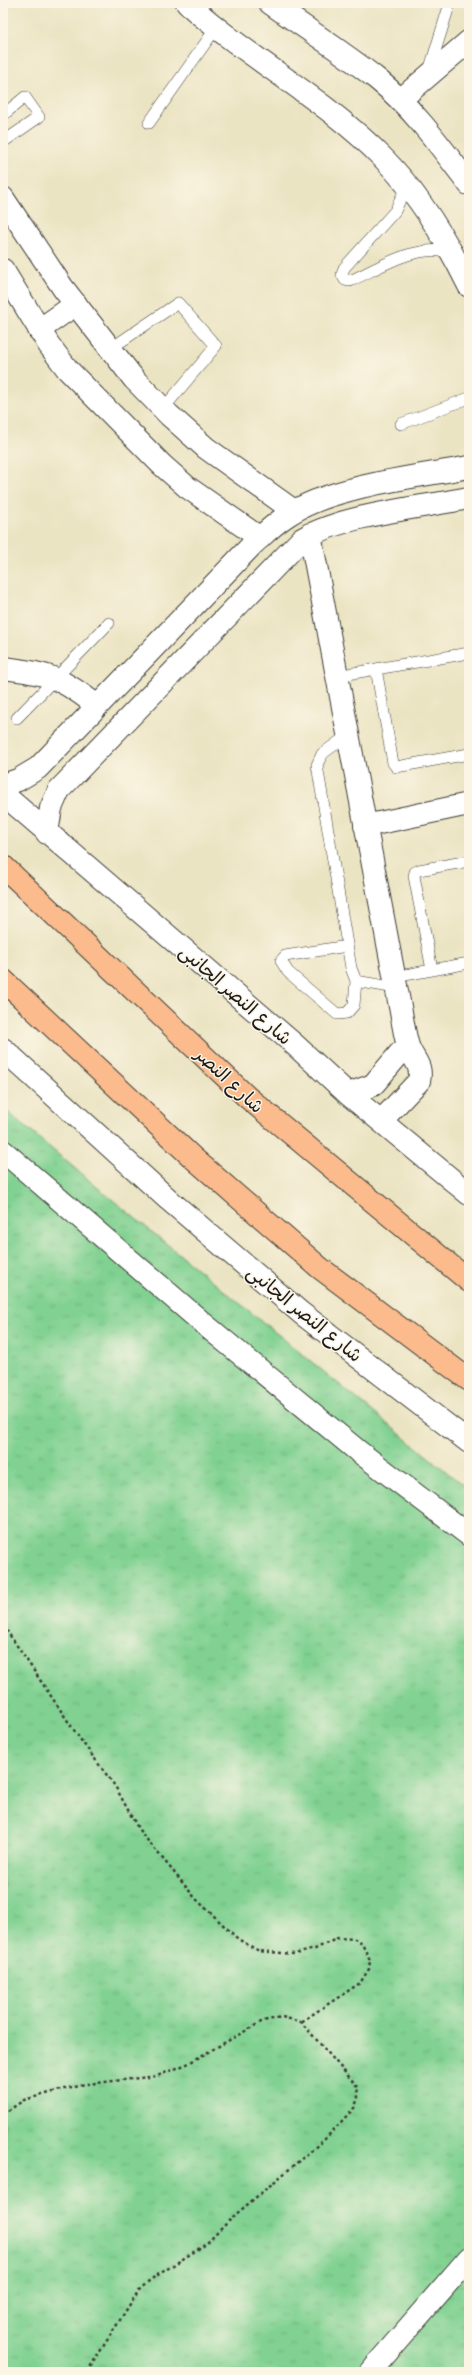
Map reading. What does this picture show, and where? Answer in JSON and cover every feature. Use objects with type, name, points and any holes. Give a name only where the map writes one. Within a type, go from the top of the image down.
[{"type":"main road","name":"شارع النصر","points":[[3,866],[247,1097],[469,1281]]},
{"type":"main road","points":[[3,980],[192,1157],[320,1268],[469,1380]]},
{"type":"street","points":[[187,3],[216,28],[354,132],[407,185],[467,278]]},
{"type":"street","points":[[270,3],[377,79],[400,100],[442,148],[469,184]]},
{"type":"street","points":[[400,100],[469,41]]},
{"type":"street","points":[[3,198],[76,304],[134,379],[163,409],[206,448],[294,511]]},
{"type":"street","points":[[4,273],[40,330],[68,370],[162,465],[187,487],[260,538]]},
{"type":"street","points":[[40,330],[76,304]]},
{"type":"street","points":[[3,785],[18,780],[38,768],[260,538],[294,511],[311,502],[342,492],[469,467]]},
{"type":"street","points":[[48,833],[51,808],[59,790],[274,566],[302,539],[320,529],[341,522],[469,498]]},
{"type":"street","points":[[310,534],[395,982],[409,1048],[418,1062],[421,1074],[419,1081],[382,1120]]},
{"type":"street","points":[[3,668],[38,672],[56,678],[74,687],[97,706]]},
{"type":"street","points":[[82,723],[104,743]]},
{"type":"street","name":"شارع النصر الجانبى","points":[[3,794],[295,1045],[348,1094],[382,1120],[469,1194]]},
{"type":"street","points":[[365,826],[469,804]]},
{"type":"street","points":[[348,1094],[373,1085],[400,1053],[409,1048]]},
{"type":"street","name":"شارع النصر الجانبى","points":[[3,1049],[170,1200],[301,1313],[469,1442]]},
{"type":"street","points":[[3,1151],[204,1324],[358,1451],[469,1535]]},
{"type":"street","points":[[370,2372],[469,2258]]},
{"type":"lane","points":[[427,77],[450,3]]},
{"type":"lane","points":[[149,123],[216,28]]},
{"type":"lane","points":[[3,115],[25,97],[39,117],[3,142]]},
{"type":"lane","points":[[407,185],[395,211],[344,268],[342,275],[345,280],[350,281],[419,251],[439,250],[450,252]]},
{"type":"lane","points":[[110,349],[178,304],[216,346],[163,409]]},
{"type":"lane","points":[[401,424],[469,398]]},
{"type":"lane","points":[[17,718],[109,623]]},
{"type":"lane","points":[[337,676],[469,653]]},
{"type":"lane","points":[[376,669],[393,763],[396,767],[469,754]]},
{"type":"lane","points":[[348,735],[322,754],[317,765],[348,946],[356,981],[354,1005],[347,1013],[337,1014],[288,972],[281,961],[285,956],[348,946]]},
{"type":"lane","points":[[432,970],[414,876],[415,872],[469,861]]},
{"type":"lane","points":[[356,981],[395,982],[432,970],[469,963]]},
{"type":"path","points":[[3,1625],[80,1739],[114,1786],[139,1830],[196,1900],[238,1940],[260,1951],[295,1954],[315,1950],[338,1938],[347,1937],[362,1944],[370,1960],[366,1977],[360,1983],[301,2022]]},
{"type":"path","points":[[3,2114],[24,2100],[79,2085],[157,2076],[187,2064],[263,2021],[282,2017],[301,2022],[356,2086],[358,2097],[355,2107],[325,2139],[235,2216],[206,2244],[150,2280],[139,2290],[87,2372]]},
{"type":"green space","points":[[3,1108],[98,1188],[469,1490],[469,2372],[3,2372]]}]
